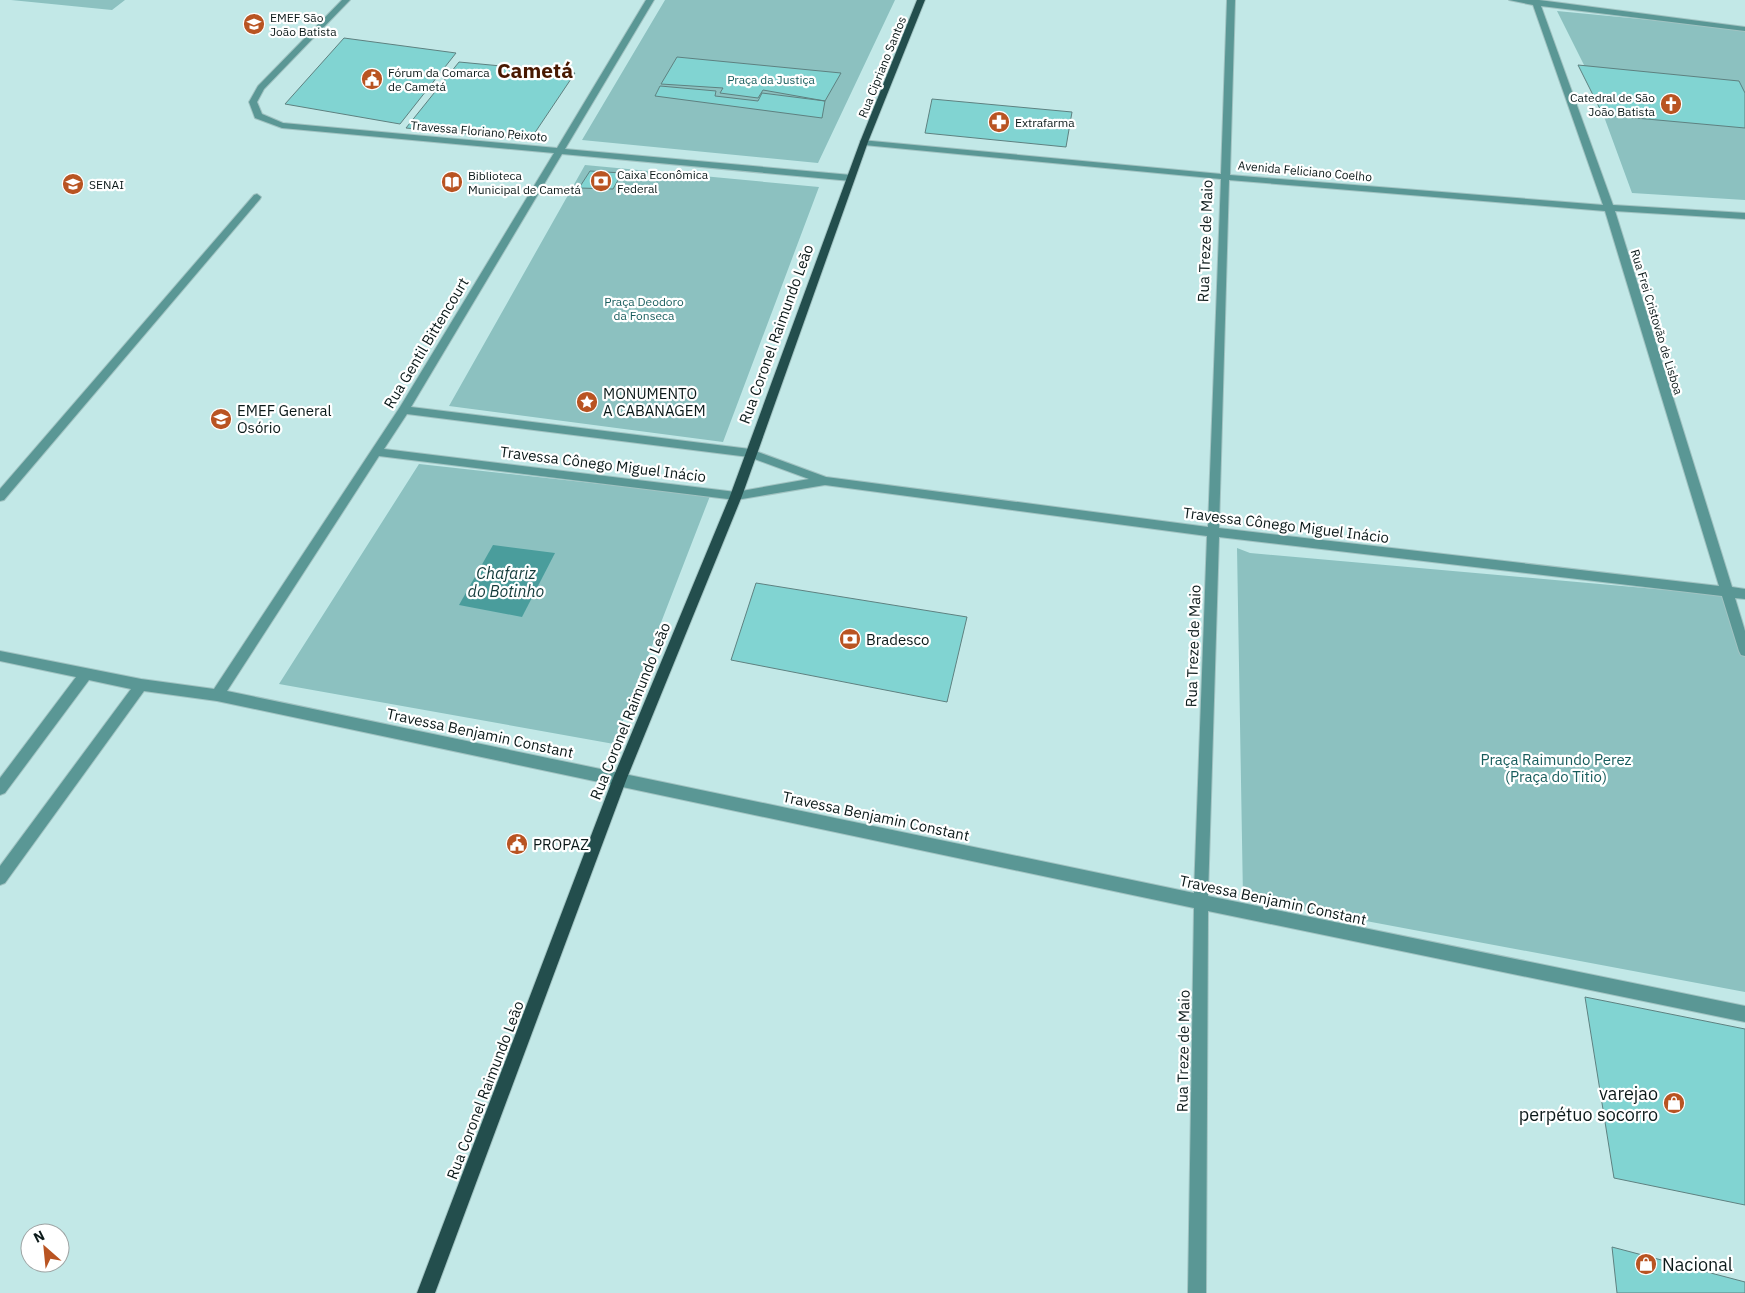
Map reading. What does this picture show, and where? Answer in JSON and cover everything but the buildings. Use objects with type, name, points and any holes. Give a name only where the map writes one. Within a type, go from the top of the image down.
[{"type":"main road","name":"Rua Cipriano Santos","points":[[864,142],[921,0]]},
{"type":"main road","name":"Rua Coronel Raimundo Leão","points":[[426,1293],[620,778],[736,496],[750,452],[864,142]]},
{"type":"street","name":"Travessa Floriano Peixoto","points":[[346,0],[261,88],[254,102],[258,116],[282,125],[851,178]]},
{"type":"street","name":"Rua Gentil Bittencourt","points":[[217,695],[404,410],[650,0]]},
{"type":"street","name":"Rua Treze de Maio","points":[[1197,1293],[1201,902],[1214,532],[1223,177],[1231,0]]},
{"type":"street","points":[[1513,0],[1535,1],[1745,29]]},
{"type":"street","name":"Rua Frei Cristovão de Lisboa","points":[[1535,1],[1609,208],[1745,651]]},
{"type":"street","name":"Avenida Feliciano Coelho","points":[[864,142],[1223,177],[1609,208],[1745,216]]},
{"type":"street","points":[[0,497],[257,197]]},
{"type":"street","name":"Travessa Cônego Miguel Inácio","points":[[404,410],[750,452],[825,481],[1214,532],[1745,594]]},
{"type":"street","name":"Travessa Cônego Miguel Inácio","points":[[377,452],[736,496],[825,481]]},
{"type":"street","name":"Travessa Benjamin Constant","points":[[0,656],[141,685],[217,695],[620,778],[1201,902],[1745,1014]]},
{"type":"street","points":[[0,789],[86,674]]},
{"type":"street","points":[[0,878],[141,685]]},
{"type":"green space","points":[[11,0],[125,0],[112,10]]},
{"type":"green space","name":"Praça da Justiça","points":[[665,0],[895,0],[818,163],[582,140]]},
{"type":"green space","points":[[1557,11],[1745,29],[1745,200],[1632,193],[1588,73]]},
{"type":"green space","name":"Praça Deodoro da Fonseca","points":[[585,165],[819,187],[723,442],[449,406]]},
{"type":"green space","points":[[419,464],[710,496],[614,744],[279,684]]},
{"type":"green space","name":"Praça Raimundo Perez (Praça do Titio)","points":[[1237,548],[1250,553],[1734,596],[1745,633],[1745,992],[1243,898]]},
{"type":"water","name":"Chafariz do Botinho","points":[[493,545],[555,553],[522,617],[459,605]]},
{"type":"place","name":"EMEF São João Batista","points":[[254,24]]},
{"type":"place","name":"Fórum da Comarca de Cametá","points":[[372,79]]},
{"type":"place","name":"Catedral de São João Batista","points":[[1671,104]]},
{"type":"place","name":"Extrafarma","points":[[999,122]]},
{"type":"place","name":"Caixa Econômica Federal","points":[[601,181]]},
{"type":"place","name":"Biblioteca Municipal de Cametá","points":[[452,182]]},
{"type":"place","name":"SENAI","points":[[73,184]]},
{"type":"place","name":"MONUMENTO A CABANAGEM","points":[[587,402]]},
{"type":"place","name":"EMEF General Osório","points":[[221,419]]},
{"type":"place","name":"Bradesco","points":[[850,639]]},
{"type":"place","name":"PROPAZ","points":[[517,844]]},
{"type":"place","name":"varejao perpétuo socorro","points":[[1674,1103]]},
{"type":"place","name":"Nacional","points":[[1646,1264]]},
{"type":"district","name":"Cametá","points":[[535,70]]}]
